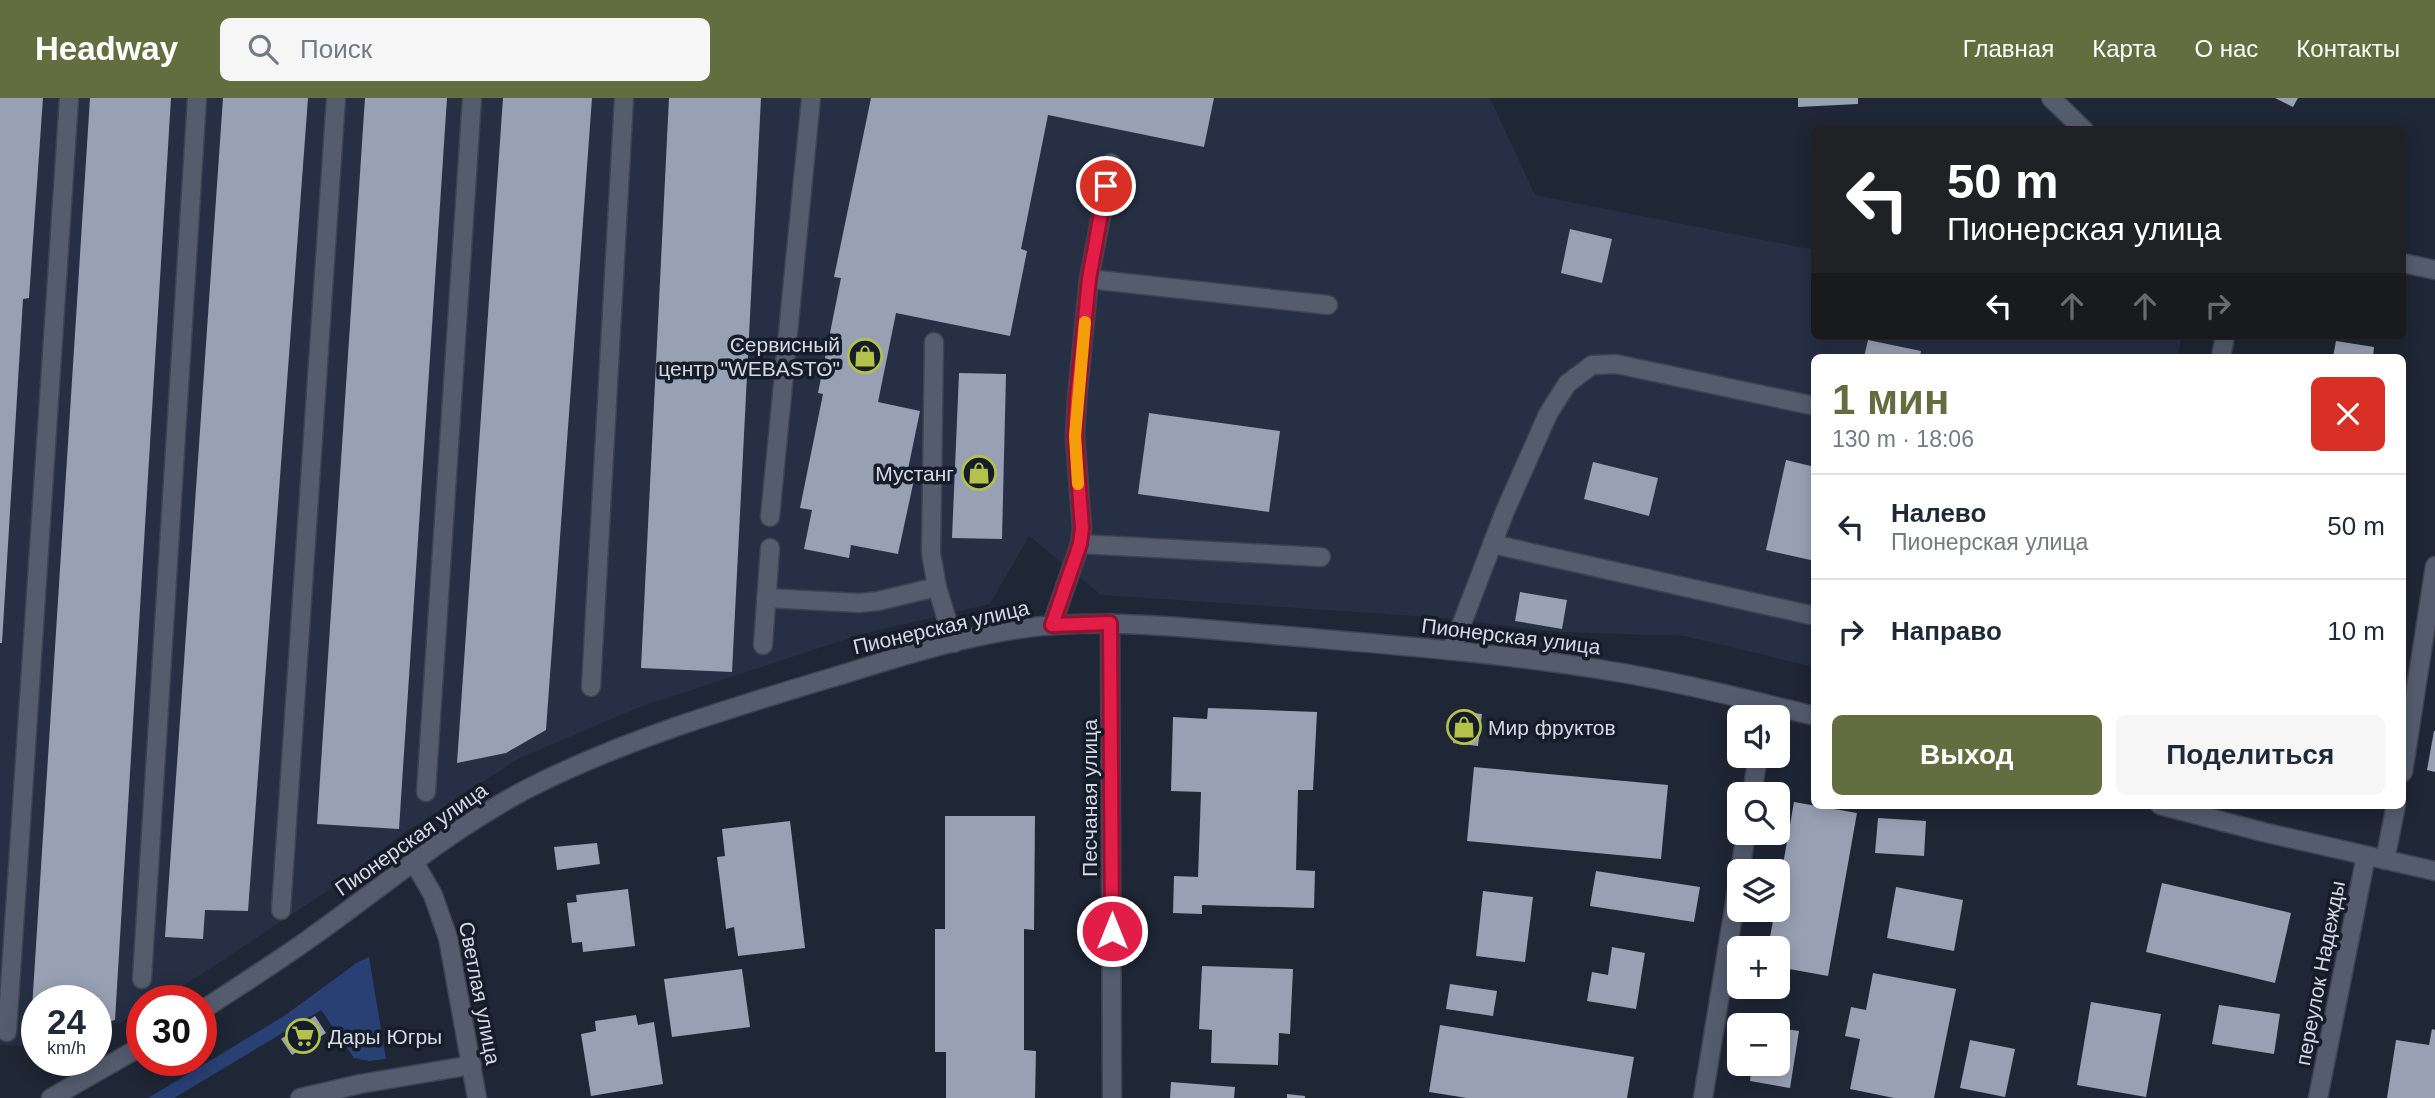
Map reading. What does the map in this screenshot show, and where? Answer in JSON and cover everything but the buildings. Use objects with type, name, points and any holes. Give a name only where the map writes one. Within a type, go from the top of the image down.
[{"type":"street","points":[[6,1032],[69,98]]},
{"type":"street","points":[[142,979],[197,98]]},
{"type":"street","points":[[281,910],[336,98]]},
{"type":"street","points":[[426,792],[472,98]]},
{"type":"street","points":[[591,687],[624,98]]},
{"type":"street","points":[[770,517],[811,98]]},
{"type":"street","points":[[2051,98],[2080,126]]},
{"type":"street","points":[[1052,625],[1080,544],[1082,528],[1075,436],[1089,279],[1111,163]]},
{"type":"street","points":[[2406,264],[2435,271]]},
{"type":"street","points":[[1089,279],[1328,305]]},
{"type":"street","points":[[934,342],[930,534],[937,587],[954,643]]},
{"type":"street","points":[[1452,649],[1492,544],[1548,414],[1567,384],[1592,365],[1616,364],[1811,405]]},
{"type":"street","points":[[1080,544],[1321,557]]},
{"type":"street","points":[[1492,544],[1811,616]]},
{"type":"street","points":[[763,645],[770,548]]},
{"type":"street","points":[[2406,753],[2435,566]]},
{"type":"street","points":[[766,598],[859,603],[937,587]]},
{"type":"street","name":"Пионерская улица","points":[[217,1000],[309,939],[473,821],[526,789],[575,766],[637,742],[793,690],[954,643],[1005,632],[1052,625],[1110,623],[1452,649],[1607,670],[1744,705]]},
{"type":"street","name":"Песчаная улица","points":[[1110,623],[1112,1098]]},
{"type":"street","name":"Пионерская улица","points":[[1790,713],[1811,716]]},
{"type":"street","points":[[2176,809],[2435,871]]},
{"type":"street","points":[[2385,860],[2395,809]]},
{"type":"street","name":"переулок Надежды","points":[[2318,1098],[2366,856]]},
{"type":"street","name":"Светлая улица","points":[[414,862],[442,917],[456,970],[477,1098]]},
{"type":"street","points":[[1703,1098],[1732,922]]},
{"type":"street","points":[[51,1098],[126,1055]]},
{"type":"street","points":[[300,1098],[360,1084],[472,1065]]},
{"type":"shaded area","points":[[0,98],[1490,98],[1535,195],[1811,249],[1811,340],[2181,340],[2178,354],[1811,354],[1811,666],[1684,636],[1557,632],[1444,618],[1101,595],[1029,536],[990,604],[859,635],[637,708],[518,759],[401,835],[342,881],[183,985],[126,985],[126,1020],[122,1022],[112,1024],[112,985],[21,985],[21,1046],[0,1045]]},
{"type":"shaded area","points":[[369,957],[386,1059],[369,1061],[354,1058],[321,1010],[217,1072],[217,1056],[284,1016],[358,962]]},
{"type":"shaded area","points":[[184,1076],[211,1076],[174,1098],[148,1098]]},
{"type":"slow traffic","points":[[1078,484],[1075,436],[1085,322]]},
{"type":"place","name":"Сервисный центр \"WEBASTO\"","points":[[865,356]]},
{"type":"place","name":"Мустанг","points":[[979,473]]},
{"type":"place","name":"Мир фруктов","points":[[1464,727]]},
{"type":"place","name":"Дары Югры","points":[[303,1036]]},
{"type":"route","points":[[1106,186],[1089,279],[1077,398],[1076,472],[1082,528],[1072,571],[1052,625],[1110,623],[1112,931]]}]
